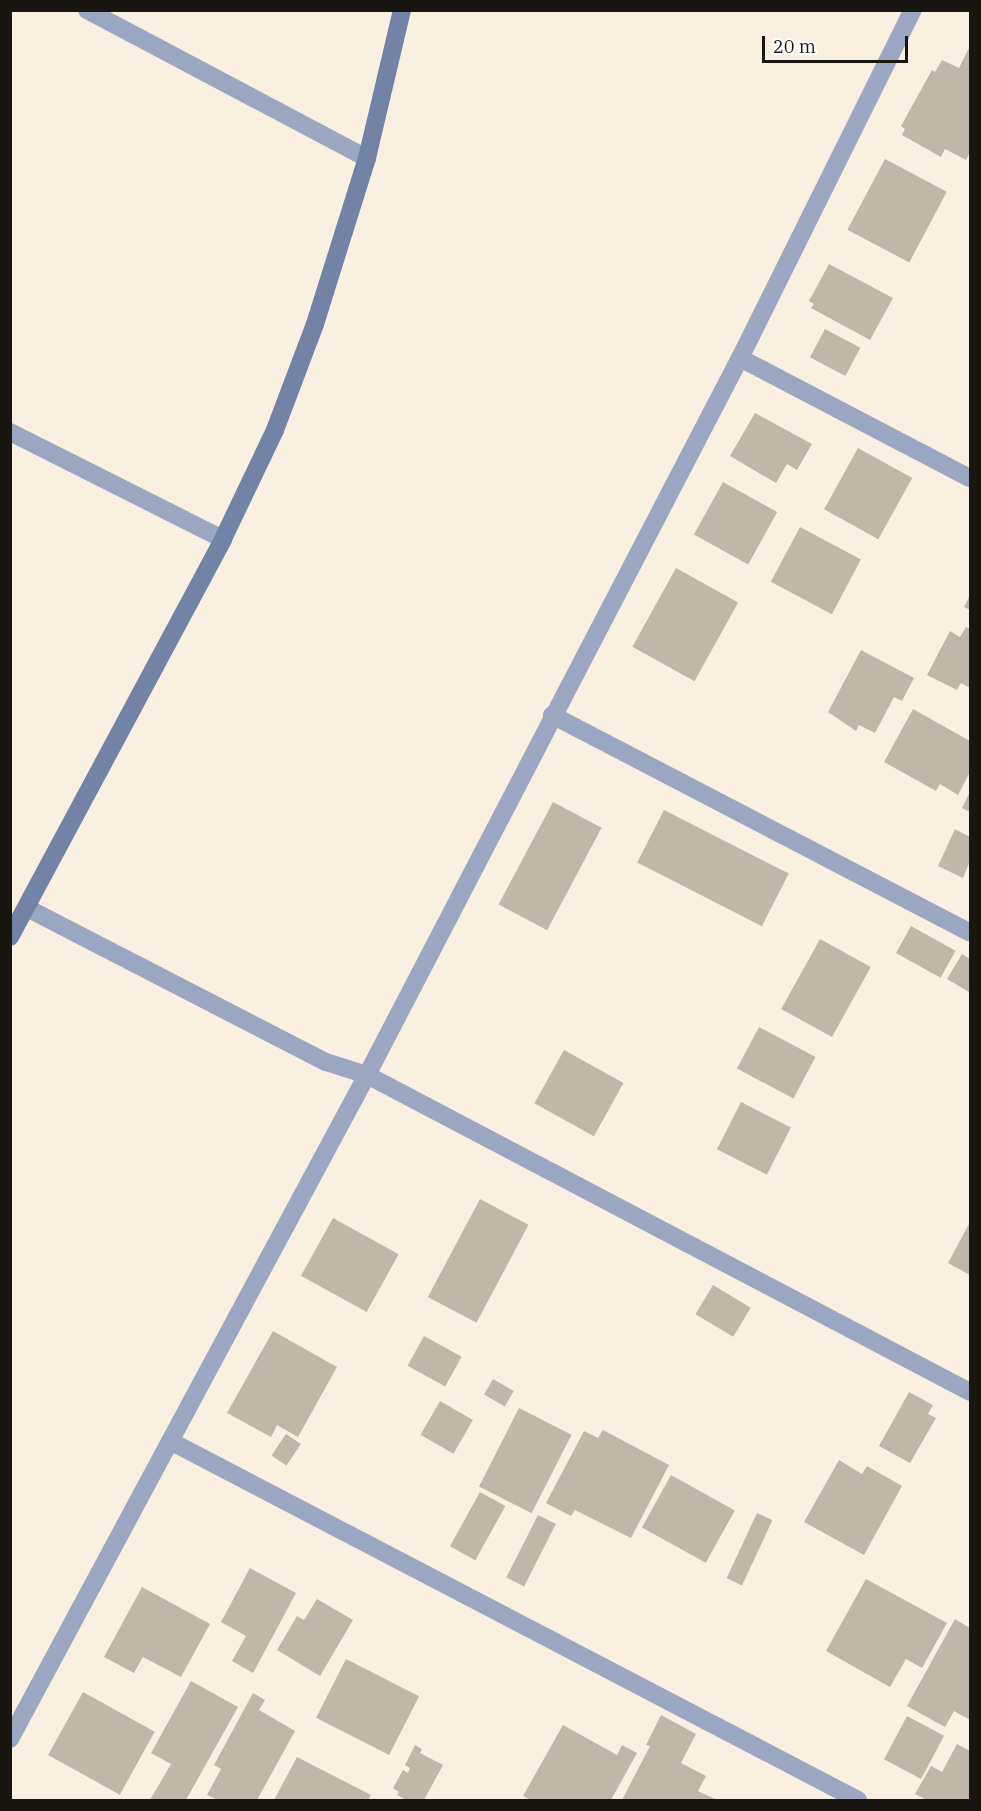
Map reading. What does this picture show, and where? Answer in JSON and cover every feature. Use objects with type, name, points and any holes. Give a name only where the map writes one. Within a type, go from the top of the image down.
[{"type":"street","points":[[87,10],[367,158]]},
{"type":"street","points":[[10,938],[223,539],[279,420],[315,324],[367,158],[402,10]]},
{"type":"street","points":[[10,1739],[367,1075],[740,358],[913,10]]},
{"type":"street","points":[[740,358],[970,478]]},
{"type":"street","points":[[10,432],[223,539]]},
{"type":"street","points":[[552,716],[970,933]]},
{"type":"street","points":[[27,908],[326,1062],[367,1075],[970,1392]]},
{"type":"street","points":[[170,1441],[858,1800]]},
{"type":"building","points":[[970,46],[970,152],[966,160],[945,149],[941,157],[902,135],[905,129],[901,126],[932,70],[935,72],[942,60],[959,68]]},
{"type":"building","points":[[885,159],[947,192],[909,262],[847,230]]},
{"type":"building","points":[[829,264],[893,298],[870,340],[811,308],[814,304],[809,301]]},
{"type":"building","points":[[825,329],[860,348],[845,376],[810,357]]},
{"type":"building","points":[[755,413],[812,444],[797,470],[787,464],[776,483],[730,456]]},
{"type":"building","points":[[858,448],[912,478],[878,539],[824,509]]},
{"type":"building","points":[[723,482],[777,512],[748,565],[694,534]]},
{"type":"building","points":[[800,527],[861,559],[832,614],[771,582]]},
{"type":"building","points":[[676,568],[738,602],[694,681],[632,647]]},
{"type":"building","points":[[970,595],[970,610],[964,607]]},
{"type":"building","points":[[966,627],[970,629],[970,688],[961,683],[957,690],[927,675],[950,631],[960,637]]},
{"type":"building","points":[[861,650],[914,678],[902,701],[894,697],[875,733],[859,725],[856,731],[828,712]]},
{"type":"building","points":[[913,709],[970,741],[970,772],[958,795],[940,784],[936,791],[884,762]]},
{"type":"building","points":[[970,792],[970,812],[962,808]]},
{"type":"building","points":[[553,802],[602,828],[547,930],[499,904]]},
{"type":"building","points":[[664,810],[789,874],[762,926],[637,863]]},
{"type":"building","points":[[955,829],[970,837],[970,861],[963,878],[938,866]]},
{"type":"building","points":[[911,926],[956,951],[941,978],[896,953]]},
{"type":"building","points":[[820,939],[871,967],[832,1037],[781,1009]]},
{"type":"building","points":[[962,954],[970,959],[969,992],[947,979]]},
{"type":"building","points":[[759,1027],[816,1057],[793,1099],[737,1068]]},
{"type":"building","points":[[564,1050],[623,1083],[594,1136],[534,1103]]},
{"type":"building","points":[[741,1102],[791,1127],[767,1175],[717,1149]]},
{"type":"building","points":[[480,1199],[529,1225],[476,1323],[428,1297]]},
{"type":"building","points":[[333,1218],[399,1254],[367,1312],[301,1276]]},
{"type":"building","points":[[970,1222],[970,1275],[948,1263]]},
{"type":"building","points":[[713,1285],[751,1308],[733,1337],[695,1314]]},
{"type":"building","points":[[273,1331],[337,1367],[298,1437],[277,1425],[271,1437],[227,1413]]},
{"type":"building","points":[[424,1336],[462,1357],[445,1387],[408,1366]]},
{"type":"building","points":[[493,1379],[514,1391],[505,1407],[484,1395]]},
{"type":"building","points":[[909,1392],[933,1405],[928,1414],[936,1418],[910,1463],[879,1446]]},
{"type":"building","points":[[440,1401],[473,1420],[453,1454],[421,1435]]},
{"type":"building","points":[[519,1408],[572,1435],[532,1513],[479,1486]]},
{"type":"building","points":[[603,1430],[669,1465],[631,1538],[575,1510],[571,1516],[546,1503],[584,1431],[598,1438]]},
{"type":"building","points":[[286,1434],[301,1444],[286,1466],[271,1456]]},
{"type":"building","points":[[839,1460],[862,1474],[867,1466],[902,1486],[864,1555],[804,1522]]},
{"type":"building","points":[[671,1475],[735,1510],[706,1563],[642,1527]]},
{"type":"building","points":[[480,1492],[505,1506],[475,1560],[450,1546]]},
{"type":"building","points":[[757,1513],[772,1520],[742,1585],[727,1578]]},
{"type":"building","points":[[538,1515],[556,1524],[524,1586],[506,1577]]},
{"type":"building","points":[[250,1568],[296,1593],[253,1673],[232,1661],[246,1636],[221,1622]]},
{"type":"building","points":[[866,1579],[947,1623],[922,1668],[906,1659],[890,1687],[826,1651]]},
{"type":"building","points":[[142,1587],[210,1624],[181,1677],[143,1657],[134,1673],[104,1657]]},
{"type":"building","points":[[317,1599],[353,1620],[320,1676],[277,1650],[297,1616],[304,1620]]},
{"type":"building","points":[[955,1619],[970,1628],[970,1720],[954,1711],[945,1727],[907,1706]]},
{"type":"building","points":[[346,1659],[419,1696],[389,1755],[316,1718]]},
{"type":"building","points":[[191,1681],[238,1707],[186,1800],[150,1800],[171,1764],[151,1753]]},
{"type":"building","points":[[83,1692],[155,1732],[120,1795],[48,1755]]},
{"type":"building","points":[[253,1693],[265,1700],[259,1710],[295,1731],[257,1800],[218,1800],[207,1795],[221,1769],[214,1765]]},
{"type":"building","points":[[661,1715],[696,1734],[681,1763],[706,1776],[698,1791],[717,1800],[622,1800],[650,1746],[646,1745]]},
{"type":"building","points":[[907,1716],[944,1736],[921,1779],[884,1759]]},
{"type":"building","points":[[563,1725],[617,1755],[622,1745],[637,1753],[611,1800],[531,1800],[523,1796]]},
{"type":"building","points":[[957,1744],[970,1751],[970,1800],[927,1800],[915,1794],[931,1766],[942,1772]]},
{"type":"building","points":[[415,1745],[422,1749],[420,1753],[443,1765],[424,1800],[406,1800],[397,1795],[399,1792],[393,1788],[403,1770],[408,1773],[410,1768],[405,1765]]},
{"type":"building","points":[[297,1757],[371,1795],[368,1800],[274,1800]]}]
